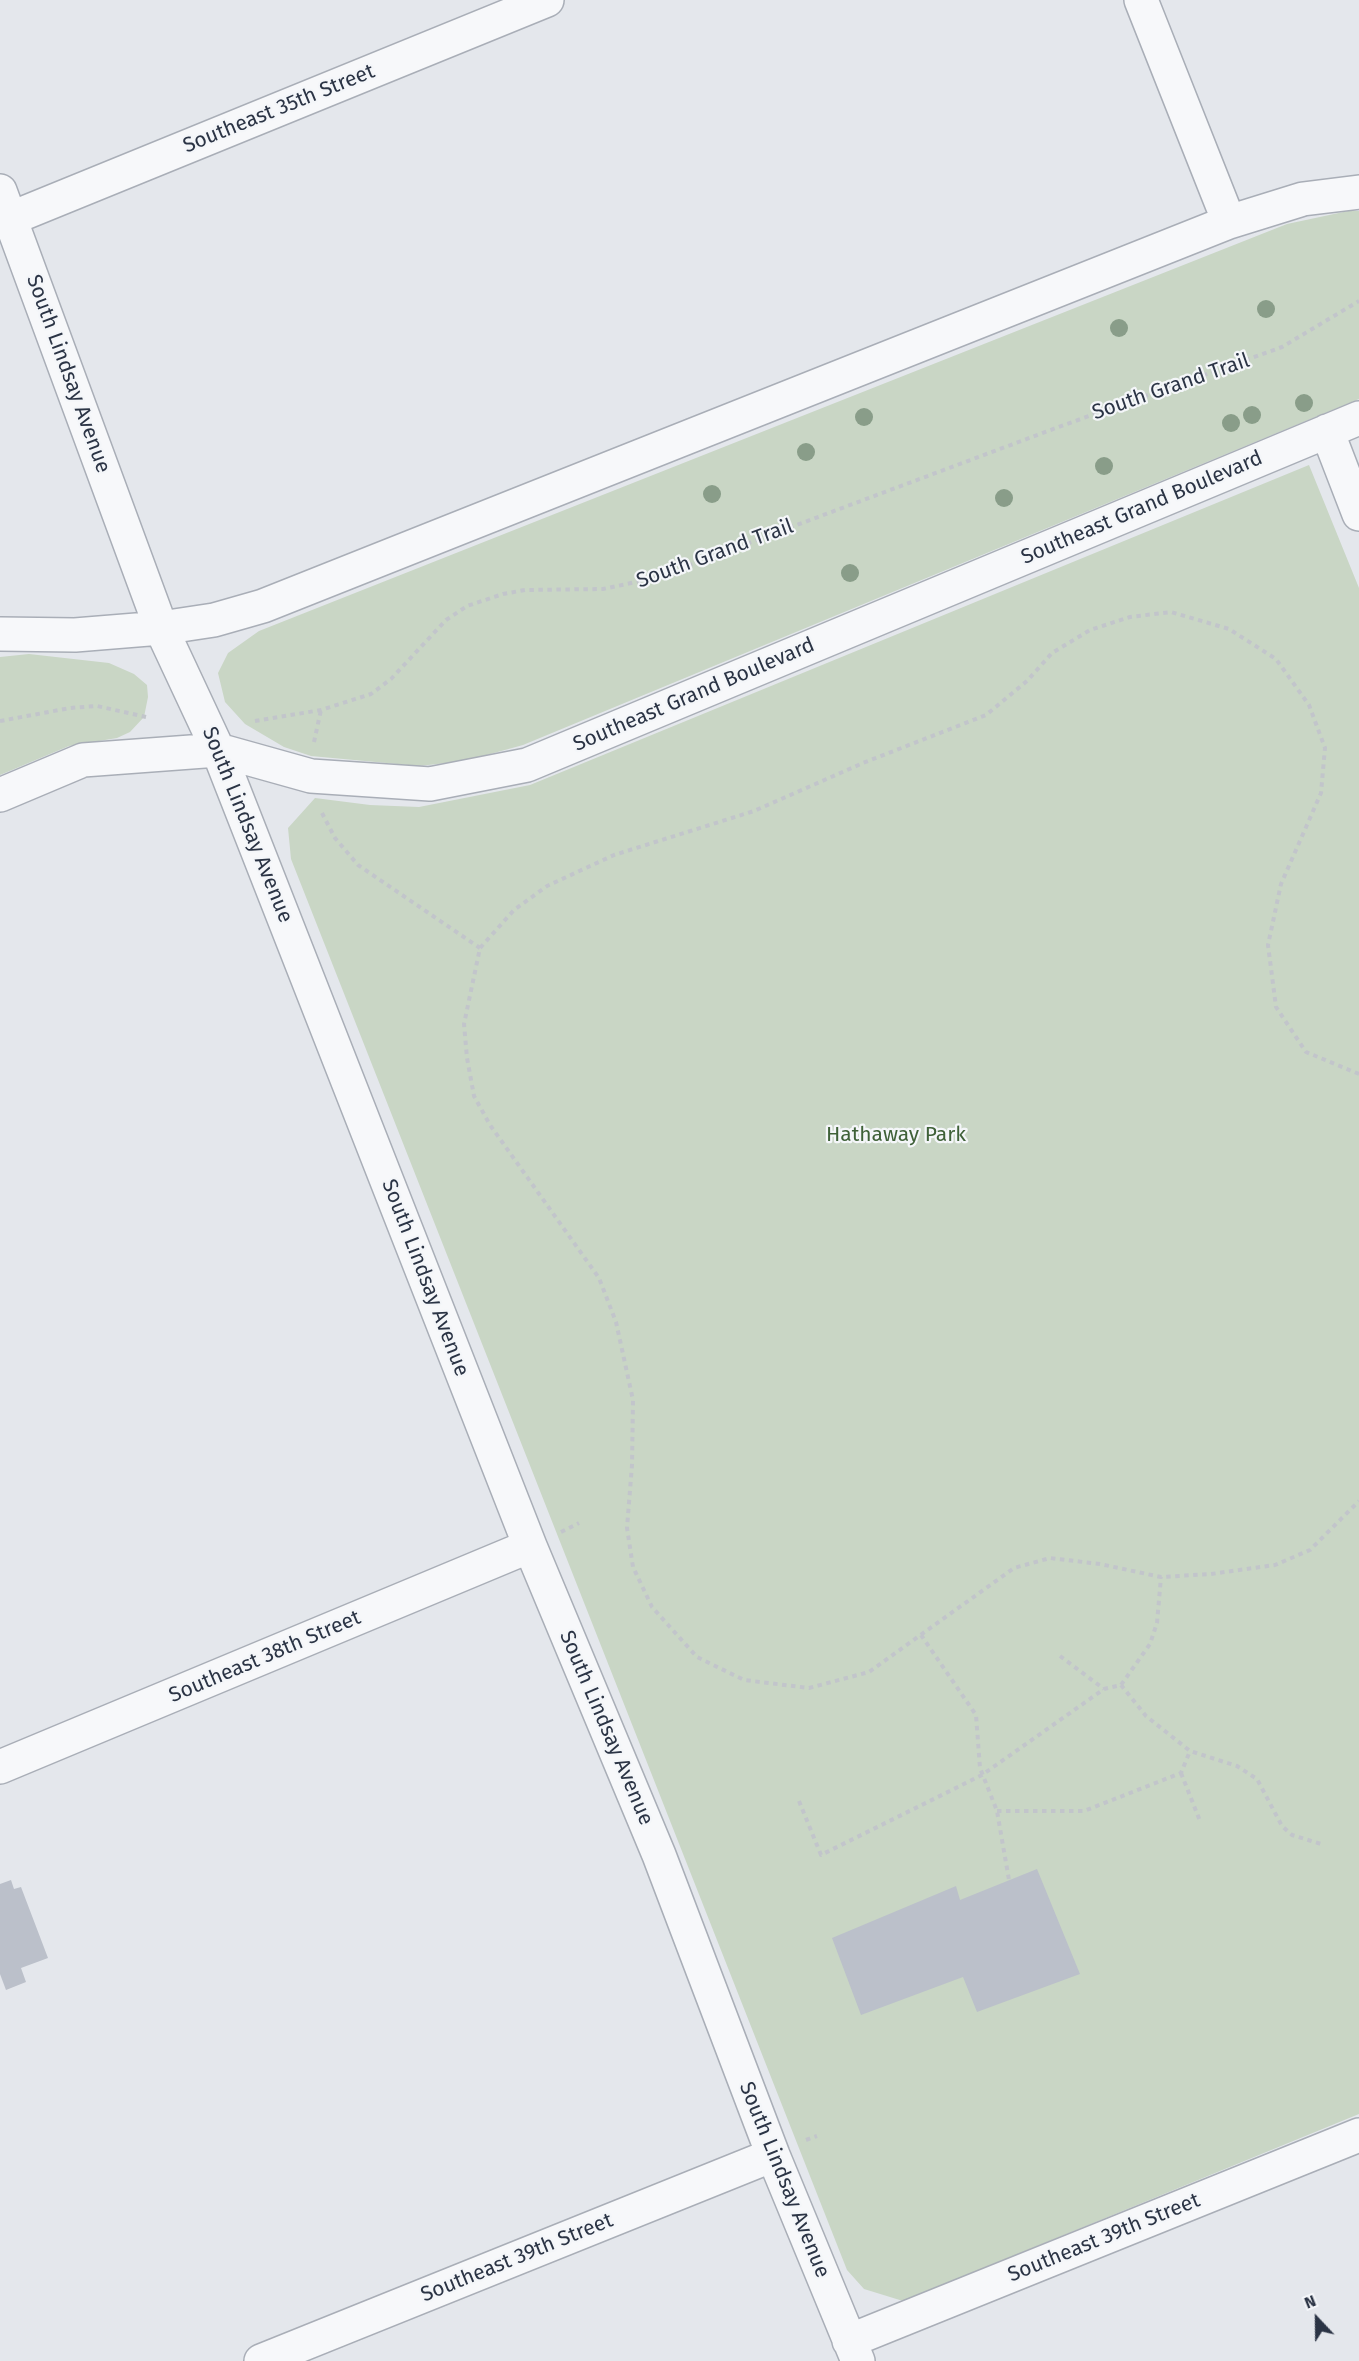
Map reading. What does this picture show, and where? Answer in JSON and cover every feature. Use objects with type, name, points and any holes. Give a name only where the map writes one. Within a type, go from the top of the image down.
[{"type":"street","name":"Southeast 35th Street","points":[[6,205],[547,0]]},
{"type":"street","points":[[1141,0],[1229,222]]},
{"type":"street","points":[[0,634],[75,635],[161,628],[214,620],[263,606],[1229,222],[1303,199],[1359,192]]},
{"type":"street","name":"South Lindsay Avenue","points":[[6,205],[161,628],[212,736],[530,1546],[659,1855],[773,2155],[853,2351]]},
{"type":"street","name":"Southeast Grand Boulevard","points":[[0,795],[83,760],[212,736],[311,776],[430,784],[527,765],[1359,418]]},
{"type":"street","points":[[1327,431],[1359,514]]},
{"type":"street","name":"Southeast 38th Street","points":[[0,1767],[530,1546]]},
{"type":"street","name":"Southeast 39th Street","points":[[853,2351],[1359,2135]]},
{"type":"street","name":"Southeast 39th Street","points":[[261,2361],[773,2155]]},
{"type":"path","name":"South Grand Trail","points":[[0,721],[70,708],[97,706],[212,736],[245,724],[321,710],[371,694],[391,679],[446,620],[467,606],[503,594],[525,590],[603,589],[655,578],[1064,424],[1282,348],[1359,301]]},
{"type":"path","points":[[1359,1074],[1306,1052],[1276,1007],[1268,945],[1281,884],[1321,793],[1325,748],[1309,705],[1276,659],[1229,629],[1171,612],[1130,617],[1090,630],[1052,653],[1027,681],[986,715],[863,763],[754,811],[614,855],[548,886],[513,910],[480,948],[464,1024],[474,1096],[490,1125],[599,1278],[616,1322],[633,1400],[632,1465],[627,1528],[633,1567],[652,1607],[697,1657],[744,1680],[809,1688],[869,1672],[1014,1568],[1050,1558],[1100,1564],[1161,1577],[1211,1574],[1275,1565],[1310,1550],[1359,1501]]},
{"type":"path","points":[[321,710],[311,756],[311,776],[315,798],[335,838],[358,865],[480,948]]},
{"type":"path","points":[[798,1801],[821,1855],[982,1775],[1104,1689],[1121,1685],[1150,1644],[1157,1623],[1161,1577]]},
{"type":"path","points":[[921,1635],[976,1715],[982,1775],[997,1811],[1009,1880]]},
{"type":"path","points":[[1060,1656],[1104,1689]]},
{"type":"path","points":[[1121,1685],[1146,1716],[1190,1751],[1237,1766],[1257,1779],[1282,1826],[1292,1835],[1321,1844]]},
{"type":"path","points":[[1190,1751],[1181,1773],[1200,1821]]},
{"type":"path","points":[[997,1811],[1084,1810],[1181,1773]]},
{"type":"green space","points":[[1348,211],[1359,211],[1359,399],[523,745],[465,761],[419,766],[311,756],[284,747],[245,724],[225,702],[218,673],[228,653],[259,631],[1287,224]]},
{"type":"green space","name":"Hathaway Park","points":[[1309,465],[1359,588],[1359,2114],[903,2301],[864,2289],[847,2270],[291,859],[288,828],[315,798],[370,805],[419,807],[530,785]]},
{"type":"green space","points":[[29,654],[109,663],[134,674],[147,685],[148,697],[144,717],[130,732],[117,738],[69,746],[0,775],[0,657]]},
{"type":"building","points":[[1037,1869],[1080,1974],[977,2012],[963,1977],[861,2015],[832,1938],[956,1886],[960,1900]]},
{"type":"building","points":[[11,1880],[14,1889],[21,1887],[48,1958],[21,1968],[26,1982],[6,1990],[0,1974],[0,1884]]}]
